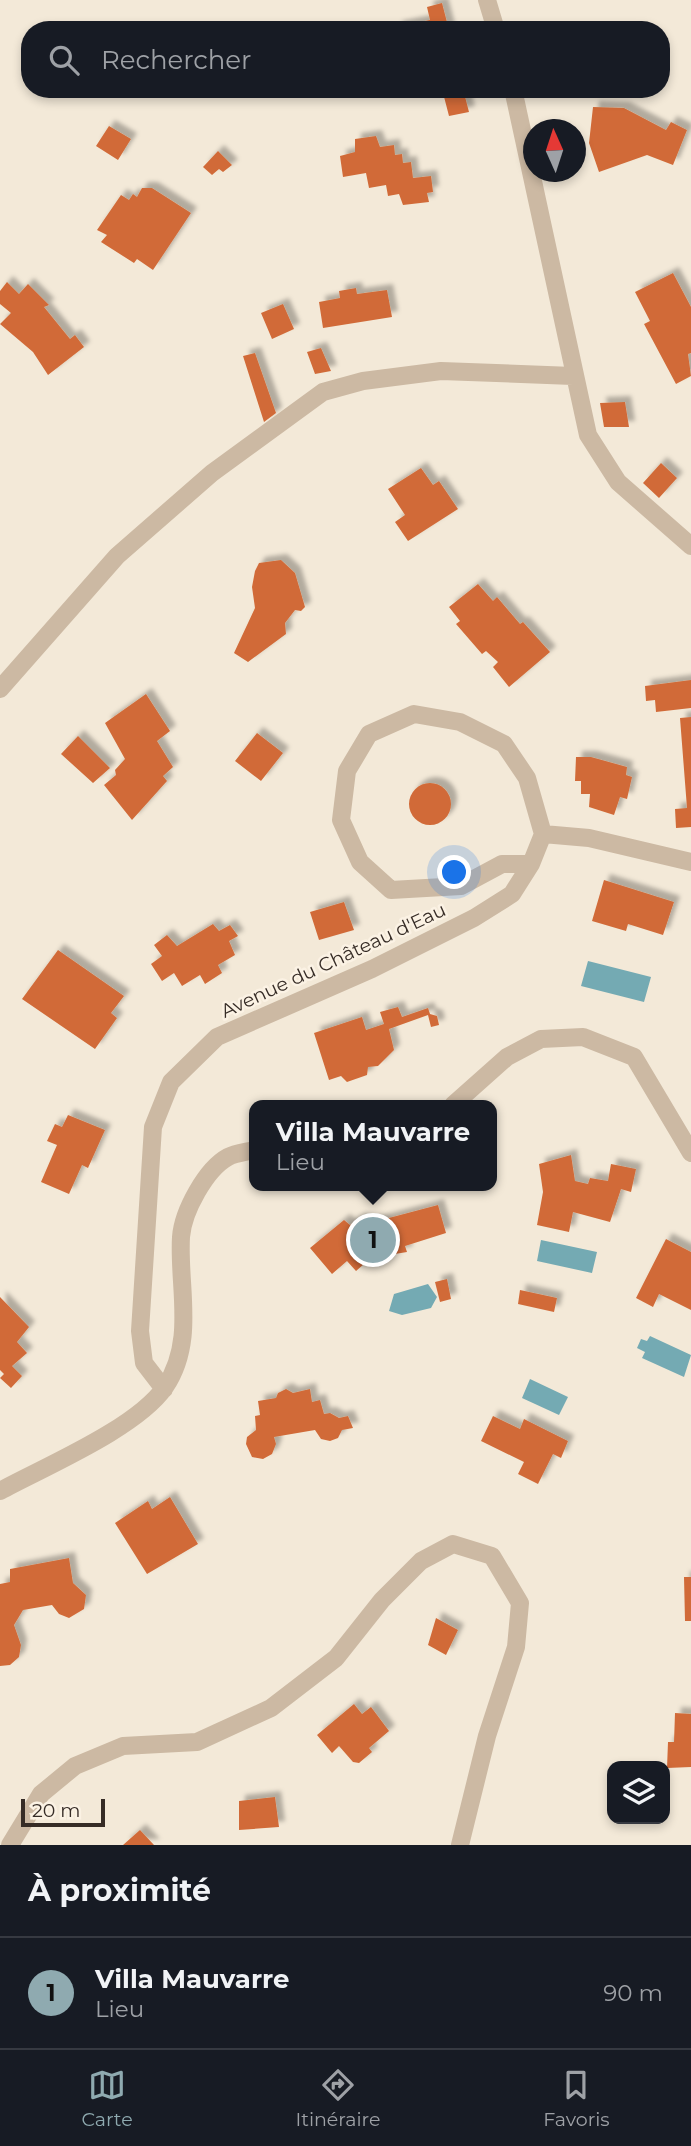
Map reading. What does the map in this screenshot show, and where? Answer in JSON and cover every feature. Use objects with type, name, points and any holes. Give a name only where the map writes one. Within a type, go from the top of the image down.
[{"type":"street","points":[[487,0],[493,21]]},
{"type":"street","points":[[515,98],[573,376],[588,435],[618,482],[691,546]]},
{"type":"street","points":[[0,689],[117,555],[212,474],[323,393],[363,381],[441,371],[573,376]]},
{"type":"street","name":"Avenue du Château d'Eau","points":[[164,1389],[144,1363],[140,1331],[153,1127],[171,1082],[217,1037],[372,969],[483,912],[512,894],[531,864],[543,834],[527,778],[504,744],[460,722],[414,714],[369,734],[347,771],[341,820],[360,862],[391,890],[461,887],[502,864],[531,864]]},
{"type":"street","points":[[543,834],[589,838],[691,863]]},
{"type":"street","points":[[459,1100],[507,1057],[541,1039],[583,1037],[634,1057],[691,1153]]},
{"type":"street","points":[[0,1491],[126,1423],[164,1389],[178,1365],[185,1318],[181,1234],[200,1183],[228,1157],[249,1151]]},
{"type":"street","points":[[10,1845],[41,1794],[75,1766],[123,1746],[197,1742],[271,1708],[336,1658],[382,1600],[421,1561],[453,1544],[492,1556],[520,1603],[516,1647],[487,1736],[460,1845]]},
{"type":"water","points":[[588,961],[651,977],[644,1002],[581,986]]},
{"type":"water","points":[[541,1240],[597,1252],[592,1273],[537,1261]]},
{"type":"water","points":[[428,1284],[437,1297],[431,1308],[402,1315],[389,1311],[394,1294]]},
{"type":"water","points":[[650,1336],[691,1355],[684,1377],[642,1358],[645,1352],[637,1348],[641,1339],[647,1341]]},
{"type":"water","points":[[530,1379],[568,1397],[559,1415],[522,1398]]},
{"type":"building","points":[[442,3],[447,21],[425,21],[430,20],[427,7]]},
{"type":"building","points":[[444,98],[465,98],[469,112],[449,116]]},
{"type":"building","points":[[593,107],[624,108],[666,130],[671,122],[687,130],[673,165],[647,155],[599,172],[589,143]]},
{"type":"building","points":[[109,126],[131,139],[118,160],[96,146]]},
{"type":"building","points":[[376,136],[380,147],[394,145],[395,155],[402,154],[403,163],[411,162],[413,178],[431,176],[433,192],[427,193],[429,202],[403,205],[399,194],[388,196],[386,185],[369,188],[366,173],[343,177],[340,156],[355,152],[355,139]]},
{"type":"building","points":[[218,151],[232,165],[223,172],[219,169],[212,175],[203,167]]},
{"type":"building","points":[[142,188],[152,188],[191,213],[153,270],[137,259],[134,263],[101,242],[107,235],[97,230],[121,195],[129,200],[133,194],[137,197]]},
{"type":"building","points":[[673,273],[691,307],[691,353],[688,354],[691,376],[676,384],[644,324],[650,321],[635,292]]},
{"type":"building","points":[[7,282],[19,294],[28,284],[49,305],[44,307],[70,339],[75,335],[84,347],[48,375],[33,352],[0,324],[11,313],[0,304],[0,291]]},
{"type":"building","points":[[356,288],[357,294],[387,290],[392,317],[323,328],[319,302],[340,298],[339,291]]},
{"type":"building","points":[[283,304],[294,329],[272,339],[261,313]]},
{"type":"building","points":[[321,348],[331,371],[315,374],[307,352]]},
{"type":"building","points":[[255,353],[276,413],[264,422],[243,356]]},
{"type":"building","points":[[625,402],[629,427],[604,427],[600,403]]},
{"type":"building","points":[[661,463],[677,478],[659,498],[643,483]]},
{"type":"building","points":[[421,468],[433,485],[439,481],[458,509],[408,541],[395,522],[405,515],[388,489]]},
{"type":"building","points":[[281,560],[295,573],[305,607],[301,611],[295,610],[285,623],[286,634],[248,662],[234,653],[255,608],[252,587],[255,571],[259,563]]},
{"type":"building","points":[[478,584],[493,601],[497,597],[520,624],[523,622],[550,652],[509,687],[493,667],[498,662],[486,651],[482,654],[456,624],[460,621],[449,607]]},
{"type":"building","points":[[691,680],[691,708],[656,712],[655,700],[646,701],[645,686]]},
{"type":"building","points":[[146,694],[170,731],[157,741],[173,767],[163,776],[167,781],[132,820],[104,785],[116,775],[115,770],[125,759],[105,723]]},
{"type":"building","points":[[691,717],[691,827],[676,828],[675,809],[687,808],[680,718]]},
{"type":"building","points":[[257,733],[283,753],[261,781],[235,761]]},
{"type":"building","points":[[78,736],[110,768],[93,783],[61,754]]},
{"type":"building","points":[[576,757],[591,757],[627,767],[626,775],[632,777],[627,799],[620,797],[614,815],[589,807],[590,794],[581,794],[581,781],[575,781]]},
{"type":"building","points":[[430,783],[445,789],[451,804],[445,819],[430,825],[415,819],[409,804],[415,789]]},
{"type":"building","points":[[604,880],[674,902],[663,935],[628,924],[626,931],[592,921]]},
{"type":"building","points":[[344,902],[354,930],[319,940],[310,912]]},
{"type":"building","points":[[213,924],[219,931],[230,925],[238,936],[229,941],[235,955],[218,965],[222,973],[205,984],[200,975],[182,986],[174,973],[162,981],[151,964],[162,956],[154,945],[167,935],[177,946]]},
{"type":"building","points":[[58,950],[124,996],[111,1013],[117,1018],[95,1049],[22,999]]},
{"type":"building","points":[[398,1007],[402,1017],[428,1008],[430,1014],[437,1016],[439,1025],[431,1027],[428,1015],[389,1029],[394,1050],[378,1066],[368,1067],[367,1075],[347,1082],[341,1076],[329,1080],[314,1033],[362,1017],[366,1030],[384,1024],[380,1012]]},
{"type":"building","points":[[68,1115],[105,1130],[88,1168],[82,1165],[69,1194],[41,1182],[57,1145],[47,1141],[55,1124],[62,1127]]},
{"type":"building","points":[[571,1155],[575,1181],[588,1184],[590,1178],[608,1181],[611,1164],[636,1169],[631,1192],[621,1189],[610,1222],[573,1212],[569,1232],[537,1225],[543,1192],[539,1164]]},
{"type":"building","points":[[438,1205],[446,1233],[405,1246],[407,1252],[371,1258],[356,1271],[347,1261],[332,1274],[310,1248],[344,1220],[350,1225],[360,1219],[370,1223]]},
{"type":"building","points":[[666,1239],[691,1252],[691,1310],[659,1294],[653,1307],[636,1298]]},
{"type":"building","points":[[447,1279],[451,1299],[440,1302],[435,1282]]},
{"type":"building","points":[[520,1290],[557,1298],[554,1312],[518,1304]]},
{"type":"building","points":[[0,1297],[29,1327],[17,1342],[27,1353],[12,1366],[22,1376],[11,1388],[0,1378],[4,1374],[0,1370]]},
{"type":"building","points":[[286,1389],[293,1393],[310,1389],[312,1402],[320,1400],[324,1414],[330,1413],[339,1418],[348,1416],[353,1428],[342,1430],[338,1438],[330,1441],[321,1439],[315,1430],[274,1437],[276,1444],[272,1454],[263,1459],[252,1457],[246,1444],[247,1437],[256,1430],[255,1416],[260,1415],[258,1401],[276,1398],[278,1393]]},
{"type":"building","points":[[493,1416],[520,1429],[524,1419],[568,1441],[561,1458],[553,1454],[538,1484],[518,1474],[524,1462],[481,1441]]},
{"type":"building","points":[[170,1497],[198,1544],[147,1574],[115,1523],[148,1501],[152,1509]]},
{"type":"building","points":[[69,1558],[73,1583],[86,1595],[84,1609],[69,1618],[59,1614],[52,1605],[23,1610],[14,1625],[21,1645],[19,1657],[10,1665],[0,1666],[0,1584],[10,1582],[10,1569]]},
{"type":"building","points":[[684,1577],[691,1577],[691,1621],[685,1621]]},
{"type":"building","points":[[436,1618],[458,1630],[446,1655],[428,1645]]},
{"type":"building","points":[[354,1704],[362,1714],[371,1707],[389,1731],[369,1748],[372,1752],[359,1763],[353,1762],[339,1746],[332,1753],[317,1735]]},
{"type":"building","points":[[675,1713],[691,1714],[691,1767],[670,1768],[670,1761],[667,1761],[668,1742],[674,1742]]},
{"type":"building","points":[[275,1797],[279,1827],[239,1830],[239,1801]]},
{"type":"building","points":[[140,1830],[154,1845],[123,1845]]},
{"type":"place","name":"Villa Mauvarre","points":[[373,1240]]}]
